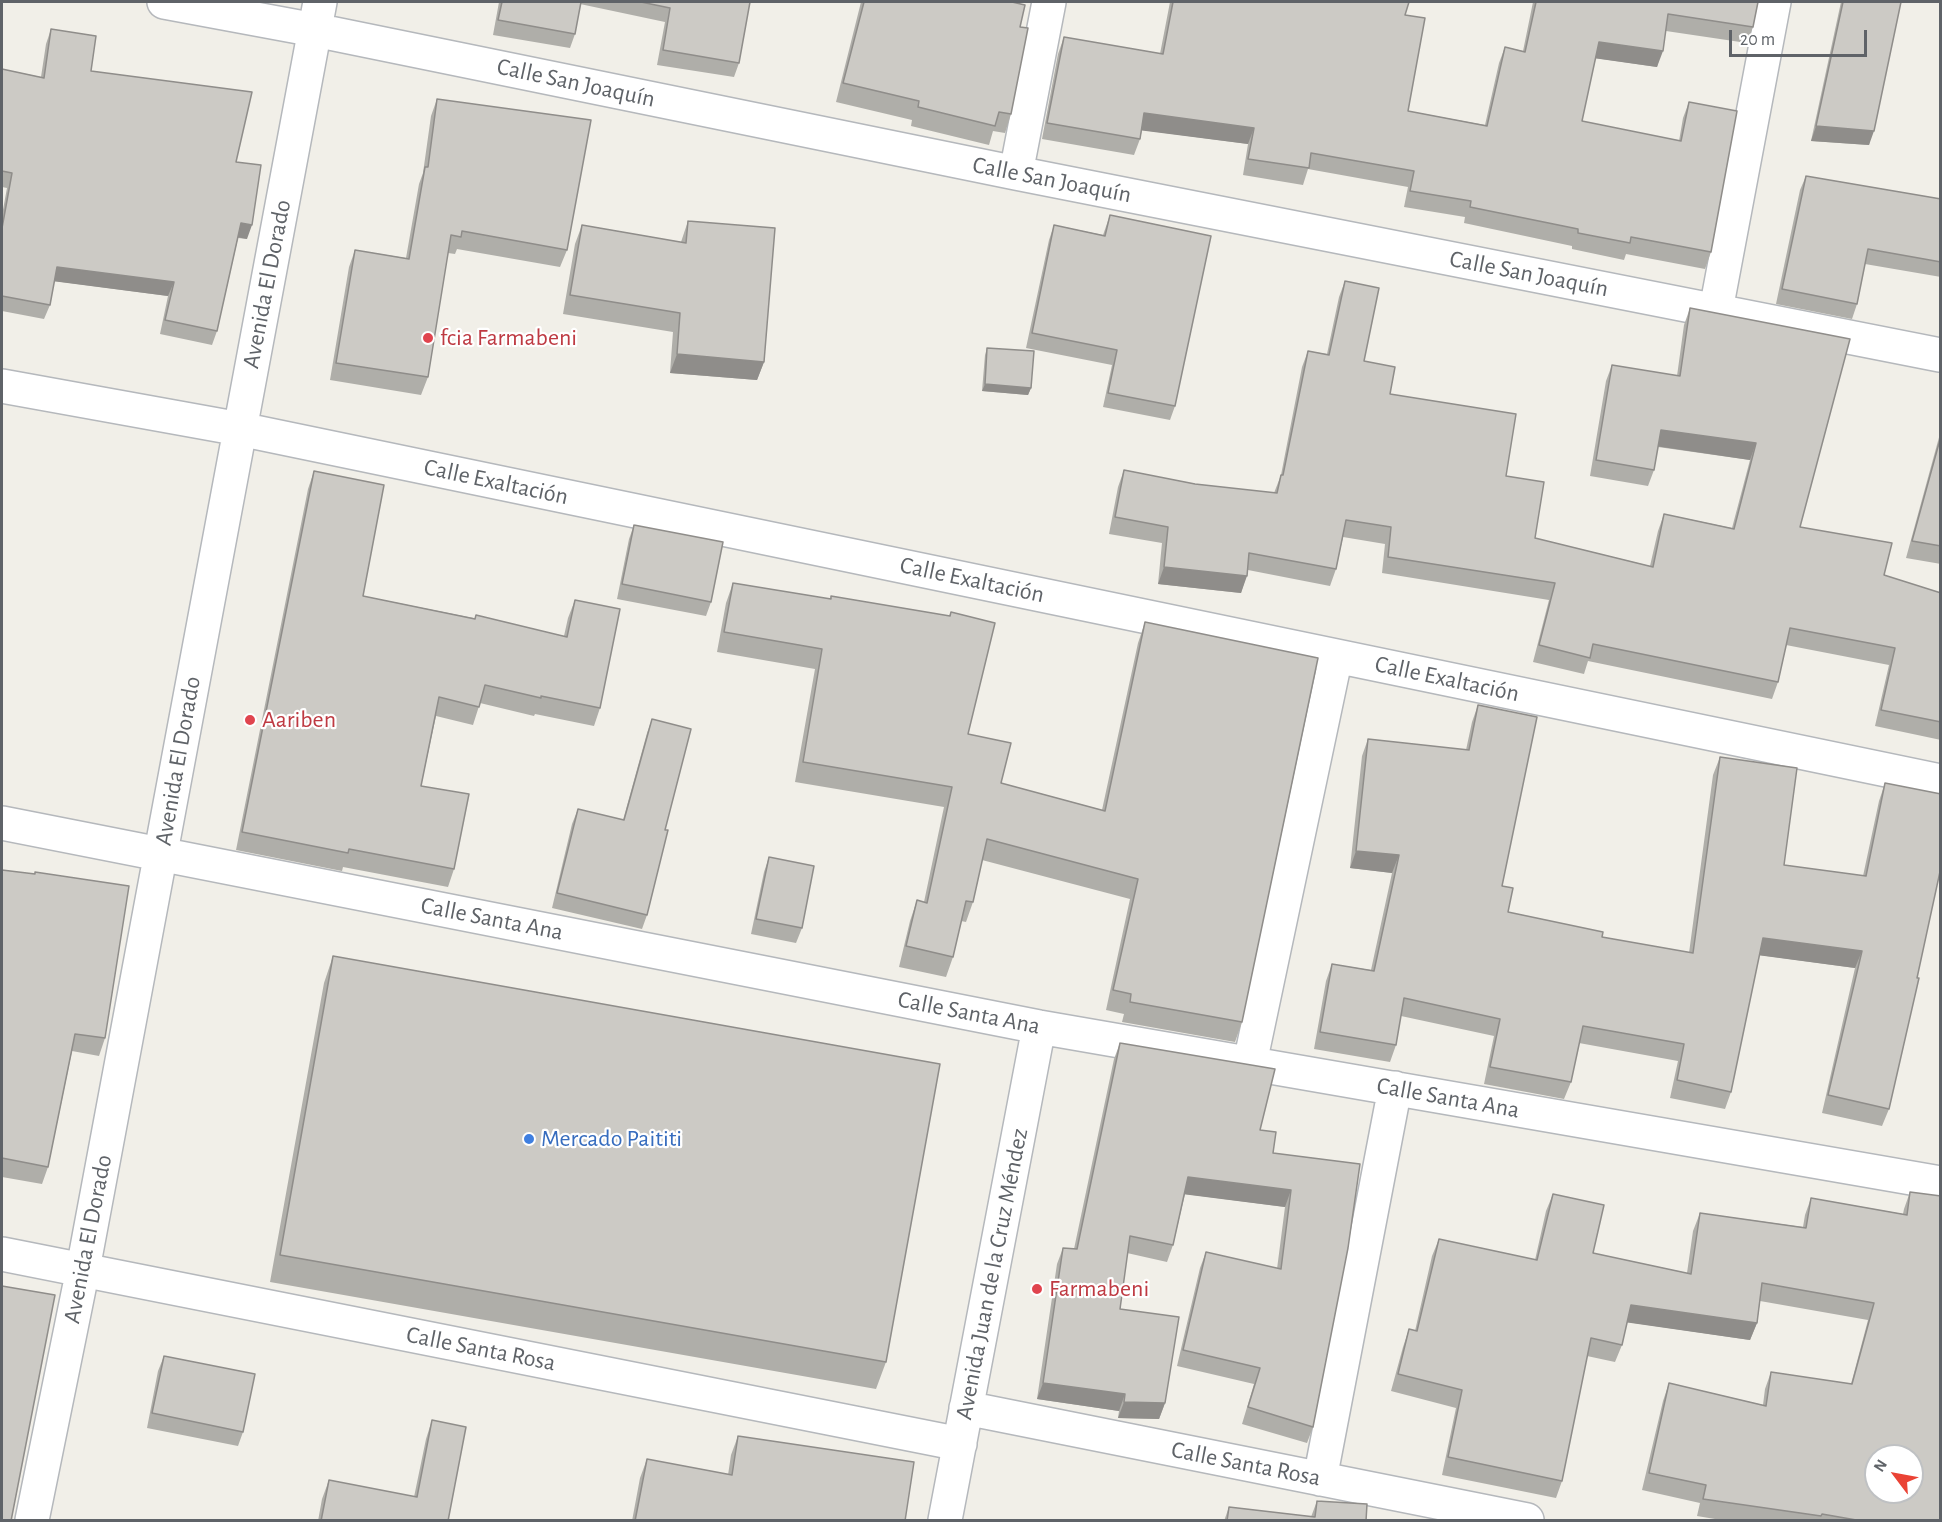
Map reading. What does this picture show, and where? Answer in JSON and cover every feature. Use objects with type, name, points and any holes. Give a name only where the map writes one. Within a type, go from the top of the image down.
[{"type":"street","name":"Calle San Joaquín","points":[[164,2],[317,16],[1016,173],[1941,355]]},
{"type":"street","points":[[1016,173],[1049,2]]},
{"type":"street","points":[[1716,310],[1774,2]]},
{"type":"street","name":"Avenida El Dorado","points":[[32,1521],[83,1269],[317,16]]},
{"type":"street","name":"Calle Exaltación","points":[[2,386],[240,429],[1941,781]]},
{"type":"street","points":[[1250,1063],[1336,656]]},
{"type":"street","name":"Calle Santa Ana","points":[[2,824],[1039,1027],[1941,1183]]},
{"type":"street","name":"Avenida Juan de la Cruz Méndez","points":[[945,1521],[1039,1027]]},
{"type":"street","points":[[1320,1479],[1395,1088]]},
{"type":"street","name":"Calle Santa Rosa","points":[[2,1254],[960,1444]]},
{"type":"street","name":"Calle Santa Rosa","points":[[966,1408],[1527,1521]]},
{"type":"building","points":[[502,2],[581,2],[575,34],[498,20]]},
{"type":"building","points":[[641,2],[750,2],[739,63],[663,50],[670,8]]},
{"type":"building","points":[[864,2],[1012,2],[1025,5],[1020,27],[1028,28],[1011,114],[999,112],[995,126],[918,107],[919,101],[843,83]]},
{"type":"building","points":[[1173,2],[1409,2],[1405,15],[1425,18],[1408,111],[1487,126],[1505,47],[1525,52],[1536,2],[1758,2],[1753,27],[1668,14],[1663,51],[1599,42],[1582,121],[1681,141],[1689,102],[1737,111],[1711,252],[1631,237],[1630,243],[1578,233],[1578,229],[1470,207],[1471,201],[1410,191],[1414,171],[1311,153],[1309,168],[1248,159],[1254,128],[1144,113],[1140,139],[1047,123],[1064,37],[1163,54]]},
{"type":"building","points":[[1843,2],[1901,2],[1874,131],[1816,126]]},
{"type":"building","points":[[51,29],[96,36],[91,71],[252,92],[236,162],[261,165],[252,225],[241,223],[217,331],[165,320],[174,282],[57,267],[50,305],[2,296],[2,228],[12,173],[2,171],[2,69],[44,78]]},
{"type":"building","points":[[437,99],[591,120],[567,250],[462,231],[461,237],[451,235],[428,377],[336,363],[355,250],[409,259],[425,167],[428,167]]},
{"type":"building","points":[[1806,176],[1941,199],[1941,262],[1868,249],[1857,304],[1782,289]]},
{"type":"building","points":[[1110,215],[1211,236],[1175,406],[1108,393],[1117,350],[1032,333],[1054,225],[1105,236]]},
{"type":"building","points":[[688,221],[775,228],[764,362],[677,354],[680,313],[570,295],[582,225],[686,243]]},
{"type":"building","points":[[1345,281],[1379,288],[1364,361],[1395,367],[1390,394],[1516,414],[1506,476],[1544,482],[1535,538],[1653,567],[1664,514],[1734,529],[1756,443],[1661,430],[1654,470],[1596,460],[1612,365],[1680,376],[1690,308],[1850,339],[1800,527],[1892,543],[1884,575],[1941,593],[1941,722],[1881,710],[1895,648],[1790,628],[1778,682],[1593,644],[1590,658],[1539,645],[1555,583],[1388,557],[1391,527],[1346,520],[1336,569],[1249,553],[1247,576],[1164,567],[1168,527],[1115,517],[1124,470],[1195,484],[1277,493],[1281,475],[1283,475],[1308,351],[1329,355]]},
{"type":"building","points":[[987,348],[1034,351],[1031,388],[985,384]]},
{"type":"building","points":[[1941,436],[1941,546],[1912,541]]},
{"type":"building","points":[[314,471],[384,485],[363,596],[475,619],[476,615],[567,637],[575,600],[620,609],[600,708],[485,685],[479,707],[439,697],[421,786],[469,794],[454,869],[349,849],[348,853],[242,832]]},
{"type":"building","points":[[634,525],[723,542],[711,602],[622,584]]},
{"type":"building","points":[[733,583],[831,599],[831,596],[950,616],[951,612],[995,623],[968,734],[1011,743],[1001,783],[1105,811],[1145,622],[1318,658],[1242,1022],[1130,1002],[1131,994],[1113,990],[1138,879],[987,839],[973,902],[966,901],[953,957],[906,946],[917,900],[927,903],[952,787],[803,762],[822,649],[724,632]]},
{"type":"building","points":[[1478,705],[1537,717],[1502,886],[1513,888],[1508,912],[1603,932],[1602,937],[1693,953],[1720,757],[1797,768],[1784,865],[1866,876],[1885,783],[1941,794],[1941,867],[1917,978],[1919,978],[1889,1109],[1828,1095],[1862,951],[1763,938],[1731,1092],[1677,1080],[1684,1044],[1583,1026],[1571,1082],[1490,1067],[1500,1019],[1404,998],[1396,1045],[1320,1032],[1332,964],[1374,971],[1399,855],[1356,851],[1368,739],[1469,750]]},
{"type":"building","points":[[652,719],[691,729],[665,830],[668,830],[647,915],[557,893],[578,809],[624,820]]},
{"type":"building","points":[[769,857],[814,866],[802,928],[756,919]]},
{"type":"building","points":[[2,870],[35,874],[35,872],[129,886],[105,1038],[75,1034],[48,1167],[2,1158]]},
{"type":"building","points":[[333,956],[940,1064],[886,1362],[280,1255]]},
{"type":"building","points":[[1120,1043],[1275,1069],[1260,1130],[1276,1132],[1273,1153],[1360,1164],[1348,1248],[1313,1427],[1248,1407],[1260,1368],[1183,1350],[1206,1252],[1281,1269],[1291,1190],[1188,1177],[1173,1245],[1130,1236],[1120,1309],[1179,1317],[1165,1403],[1124,1402],[1125,1394],[1043,1383],[1063,1248],[1077,1249]]},
{"type":"building","points":[[1910,1192],[1941,1196],[1941,1521],[1862,1521],[1703,1499],[1706,1485],[1649,1473],[1669,1383],[1766,1406],[1771,1372],[1852,1384],[1874,1303],[1762,1283],[1757,1323],[1631,1305],[1622,1345],[1591,1338],[1562,1481],[1448,1457],[1462,1390],[1398,1374],[1409,1329],[1417,1331],[1439,1239],[1537,1260],[1553,1194],[1604,1205],[1593,1253],[1691,1274],[1700,1213],[1806,1228],[1811,1198],[1907,1215]]},
{"type":"building","points":[[2,1286],[55,1295],[11,1521],[2,1521]]},
{"type":"building","points":[[164,1356],[255,1374],[243,1432],[152,1413]]},
{"type":"building","points":[[432,1420],[466,1427],[448,1521],[321,1521],[329,1480],[417,1497]]},
{"type":"building","points":[[738,1436],[914,1462],[905,1521],[635,1521],[647,1459],[732,1475]]},
{"type":"building","points":[[1317,1501],[1367,1504],[1366,1521],[1227,1521],[1229,1507],[1315,1517]]},
{"type":"place","name":"fcia Farmabeni","points":[[428,338]]},
{"type":"place","name":"Aariben","points":[[250,720]]},
{"type":"place","name":"Mercado Paititi","points":[[529,1139]]},
{"type":"place","name":"Farmabeni","points":[[1037,1289]]}]
